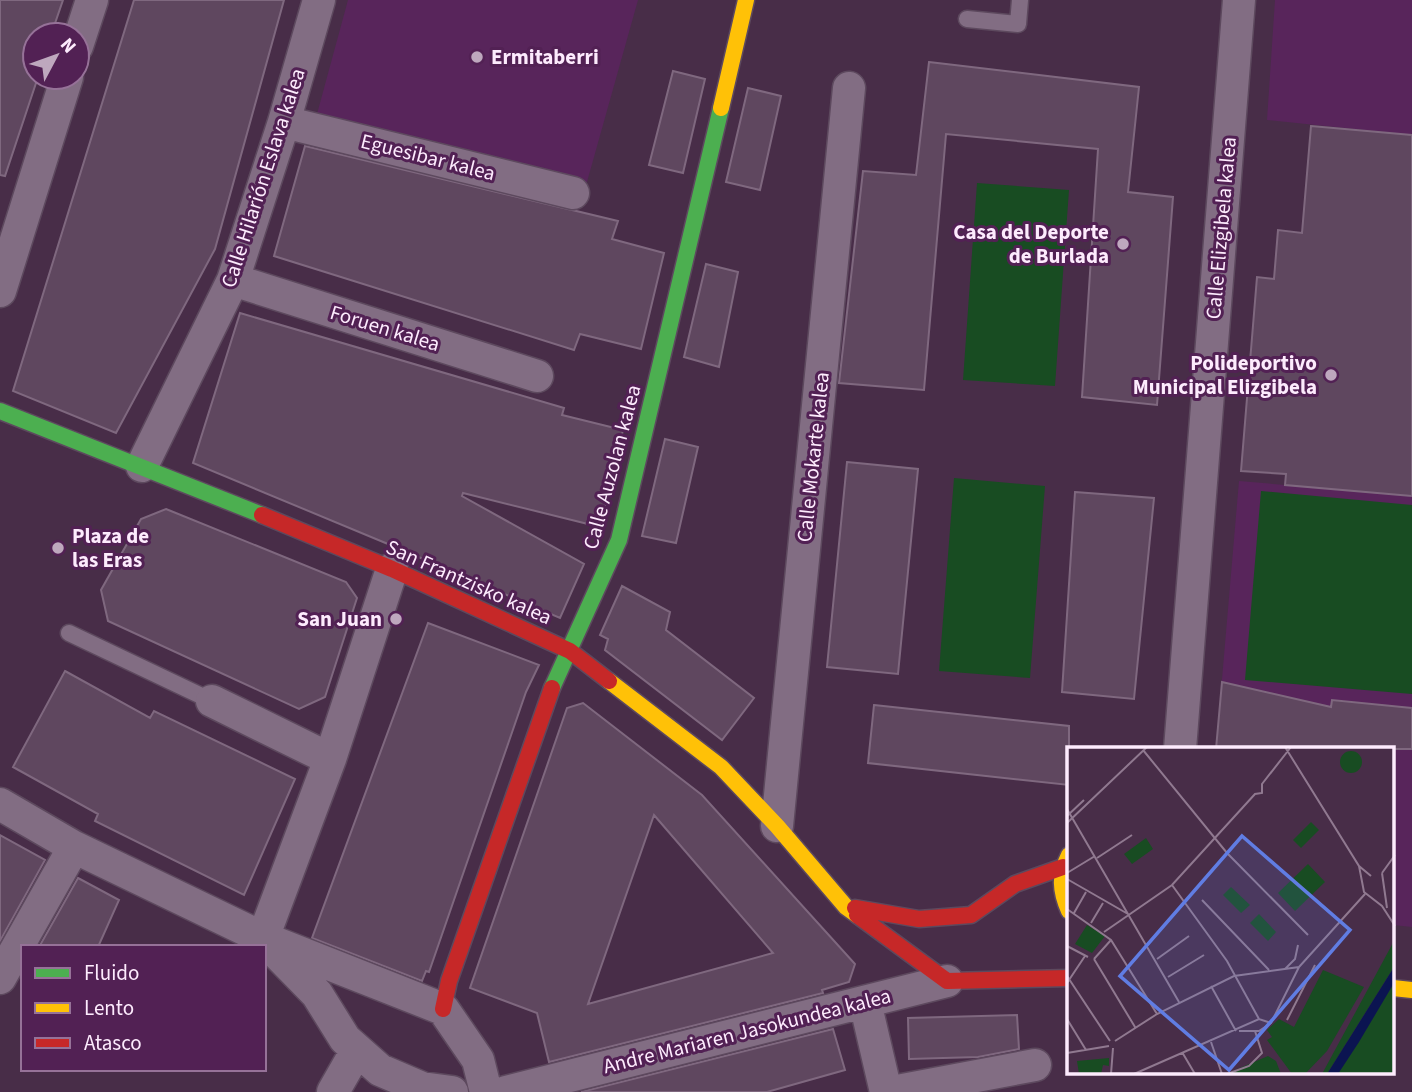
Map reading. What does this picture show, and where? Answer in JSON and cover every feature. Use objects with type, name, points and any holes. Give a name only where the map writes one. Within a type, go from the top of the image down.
[{"type":"street","points":[[85,21],[92,0]]},
{"type":"street","name":"Calle Hilarión Eslava kalea","points":[[142,466],[233,280],[284,122],[318,0]]},
{"type":"street","name":"Calle Auzolan kalea","points":[[443,1009],[449,981],[547,699],[619,540],[746,0]]},
{"type":"street","name":"Calle Elizgibela kalea","points":[[1180,747],[1239,0]]},
{"type":"street","name":"Calle Mokarte kalea","points":[[777,826],[849,88]]},
{"type":"street","points":[[0,291],[63,91]]},
{"type":"street","name":"Eguesibar kalea","points":[[284,122],[573,193]]},
{"type":"street","name":"Foruen kalea","points":[[233,280],[537,376]]},
{"type":"street","name":"San Frantzisko kalea","points":[[0,411],[393,569],[570,650],[721,767],[777,826],[846,907],[947,981]]},
{"type":"street","points":[[263,939],[330,759],[393,569]]},
{"type":"street","points":[[212,701],[330,759]]},
{"type":"street","points":[[0,804],[74,847],[263,939],[443,1009],[478,1060],[486,1092]]},
{"type":"street","points":[[0,978],[74,847]]},
{"type":"street","points":[[846,907],[919,919],[971,915],[1015,884],[1066,861]]},
{"type":"street","points":[[1066,861],[1060,877],[1062,896],[1067,907]]},
{"type":"street","points":[[263,939],[317,994],[345,1039],[380,1070],[422,1088],[452,1092]]},
{"type":"street","points":[[947,981],[1067,978]]},
{"type":"street","name":"Andre Mariaren Jasokundea kalea","points":[[506,1092],[947,981]]},
{"type":"street","points":[[1394,988],[1412,989]]},
{"type":"street","points":[[865,1002],[886,1092]]},
{"type":"street","points":[[333,1092],[357,1050]]},
{"type":"street","points":[[892,1092],[1035,1065]]},
{"type":"lane","points":[[967,19],[1018,24],[1020,0]]},
{"type":"lane","points":[[69,633],[212,701]]},
{"type":"shaded area","name":"Ermitaberri","points":[[348,0],[638,0],[585,189],[317,114]]},
{"type":"shaded area","points":[[1275,0],[1412,0],[1412,135],[1267,120]]},
{"type":"shaded area","points":[[1239,481],[1412,496],[1412,927],[1394,925],[1394,747],[1216,747]]},
{"type":"green space","points":[[977,183],[1069,190],[1055,386],[963,380]]},
{"type":"green space","points":[[954,478],[1045,486],[1030,678],[939,671]]},
{"type":"green space","points":[[1261,491],[1412,505],[1412,694],[1245,680]]},
{"type":"building","points":[[0,0],[63,0],[56,21],[21,21],[21,91],[33,91],[5,176],[0,175]]},
{"type":"building","points":[[134,0],[284,0],[215,249],[116,433],[13,391]]},
{"type":"building","points":[[929,62],[1139,87],[1128,192],[1173,197],[1157,405],[1082,397],[1098,149],[946,134],[924,390],[839,383],[863,171],[916,175]]},
{"type":"building","points":[[673,71],[705,79],[683,173],[649,165]]},
{"type":"building","points":[[748,88],[781,96],[760,190],[726,182]]},
{"type":"building","name":"Polideportivo Municipal Elizgibela","points":[[1311,126],[1412,135],[1412,496],[1285,485],[1286,474],[1241,471],[1257,277],[1274,279],[1278,230],[1302,233]]},
{"type":"building","points":[[305,146],[618,221],[612,239],[664,253],[641,349],[580,334],[574,350],[274,256]]},
{"type":"building","points":[[706,264],[738,272],[719,367],[684,357]]},
{"type":"building","points":[[240,313],[564,408],[562,415],[623,430],[600,527],[463,493],[462,496],[584,564],[560,618],[193,463]]},
{"type":"building","points":[[665,439],[698,447],[676,543],[642,536]]},
{"type":"building","points":[[847,462],[918,469],[898,674],[827,667]]},
{"type":"building","points":[[1075,492],[1154,498],[1134,699],[1062,692]]},
{"type":"building","points":[[166,509],[346,582],[357,598],[325,697],[299,709],[108,621],[101,590],[141,519]]},
{"type":"building","points":[[622,586],[670,612],[666,630],[754,698],[722,740],[605,650],[608,639],[600,635]]},
{"type":"building","points":[[428,623],[539,665],[526,692],[429,972],[426,971],[422,981],[312,938]]},
{"type":"building","points":[[65,671],[150,718],[154,711],[295,779],[244,895],[95,821],[98,814],[13,767]]},
{"type":"building","points":[[1222,682],[1331,707],[1332,700],[1412,708],[1412,749],[1216,747]]},
{"type":"building","points":[[583,703],[702,795],[855,964],[849,982],[822,990],[823,993],[549,1062],[537,1013],[470,988],[567,708]],"holes":[[[654,815],[773,953],[588,1004]]]},
{"type":"building","points":[[874,705],[1069,726],[1067,785],[868,763]]},
{"type":"building","points":[[0,835],[45,860],[0,941]]},
{"type":"building","points":[[78,878],[119,900],[99,945],[40,945]]},
{"type":"building","points":[[1017,1015],[1019,1049],[978,1057],[909,1059],[908,1018]]},
{"type":"building","points":[[833,1029],[845,1070],[767,1092],[581,1092]]},
{"type":"traffic: fast","points":[[552,688],[619,540],[721,108]]},
{"type":"traffic: fast","points":[[0,411],[262,515]]},
{"type":"traffic: slow","points":[[721,108],[746,0]]},
{"type":"traffic: slow","points":[[609,681],[721,767],[777,826],[846,907],[857,915]]},
{"type":"traffic: slow","points":[[1067,861],[1062,883],[1067,905]]},
{"type":"traffic: slow","points":[[1394,988],[1412,990]]},
{"type":"traffic: jam","points":[[262,515],[392,569],[570,651],[609,681]]},
{"type":"traffic: jam","points":[[443,1009],[449,981],[552,688]]},
{"type":"traffic: jam","points":[[855,908],[919,919],[971,915],[1015,884],[1063,867]]},
{"type":"traffic: jam","points":[[857,915],[947,981],[1067,978]]},
{"type":"place","name":"Ermitaberri","points":[[477,57]]},
{"type":"place","name":"Casa del Deporte de Burlada","points":[[1123,244]]},
{"type":"place","name":"Polideportivo Municipal Elizgibela","points":[[1331,375]]},
{"type":"place","name":"Plaza de las Eras","points":[[58,548]]},
{"type":"place","name":"San Juan","points":[[396,619]]}]
